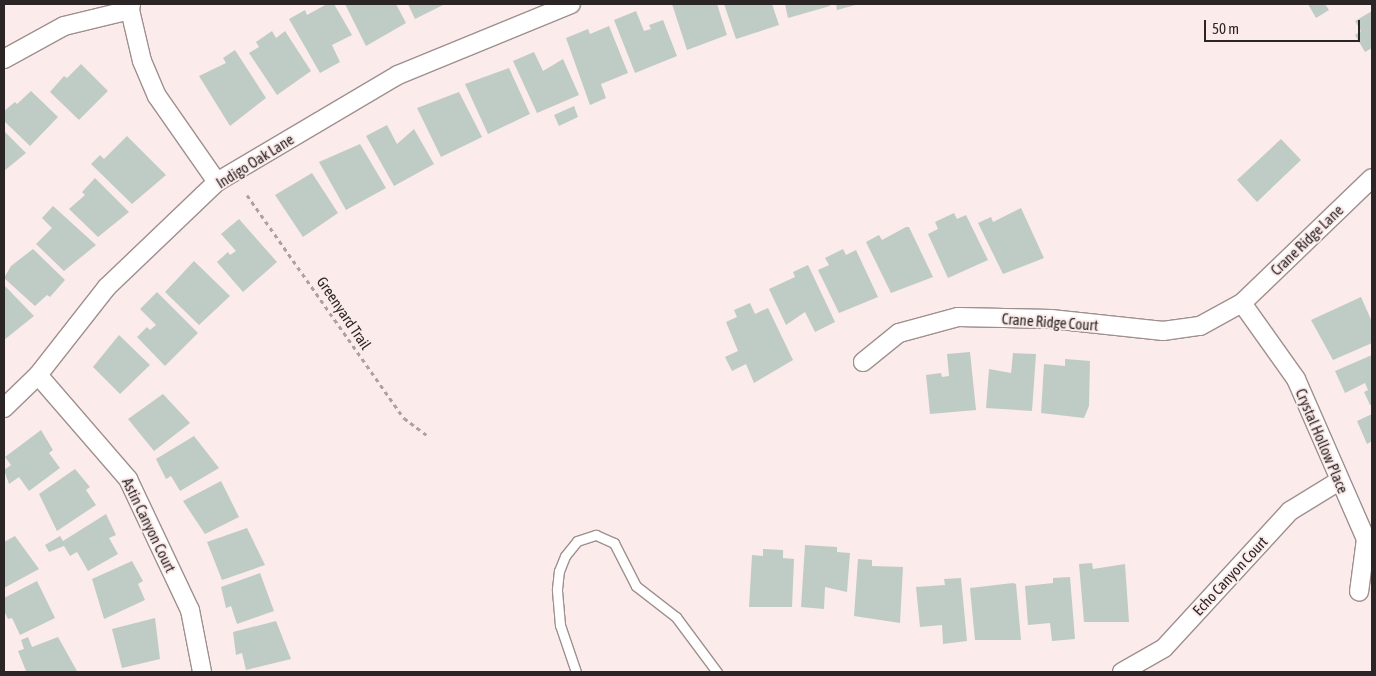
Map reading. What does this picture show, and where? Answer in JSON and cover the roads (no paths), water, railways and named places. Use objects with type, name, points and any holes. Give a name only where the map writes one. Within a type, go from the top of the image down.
[{"type":"street","name":"Indigo Oak Lane","points":[[4,408],[38,375],[107,287],[217,182],[398,75],[572,4]]},
{"type":"street","points":[[4,59],[64,26],[130,7],[142,61],[157,96],[217,182]]},
{"type":"street","name":"Crane Ridge Lane","points":[[1242,303],[1372,178]]},
{"type":"street","name":"Crane Ridge Court","points":[[863,362],[899,332],[958,317],[1051,319],[1163,331],[1200,326],[1242,303]]},
{"type":"street","name":"Crystal Hollow Place","points":[[1242,303],[1296,379],[1366,539],[1359,592]]},
{"type":"street","name":"Astin Canyon Court","points":[[38,375],[128,479],[190,610],[202,672]]},
{"type":"street","name":"Echo Canyon Court","points":[[1122,672],[1164,648],[1290,511],[1339,481]]},
{"type":"lane","points":[[576,672],[560,625],[557,590],[559,571],[565,556],[577,540],[596,535],[614,543],[636,586],[676,617],[717,672]]}]
